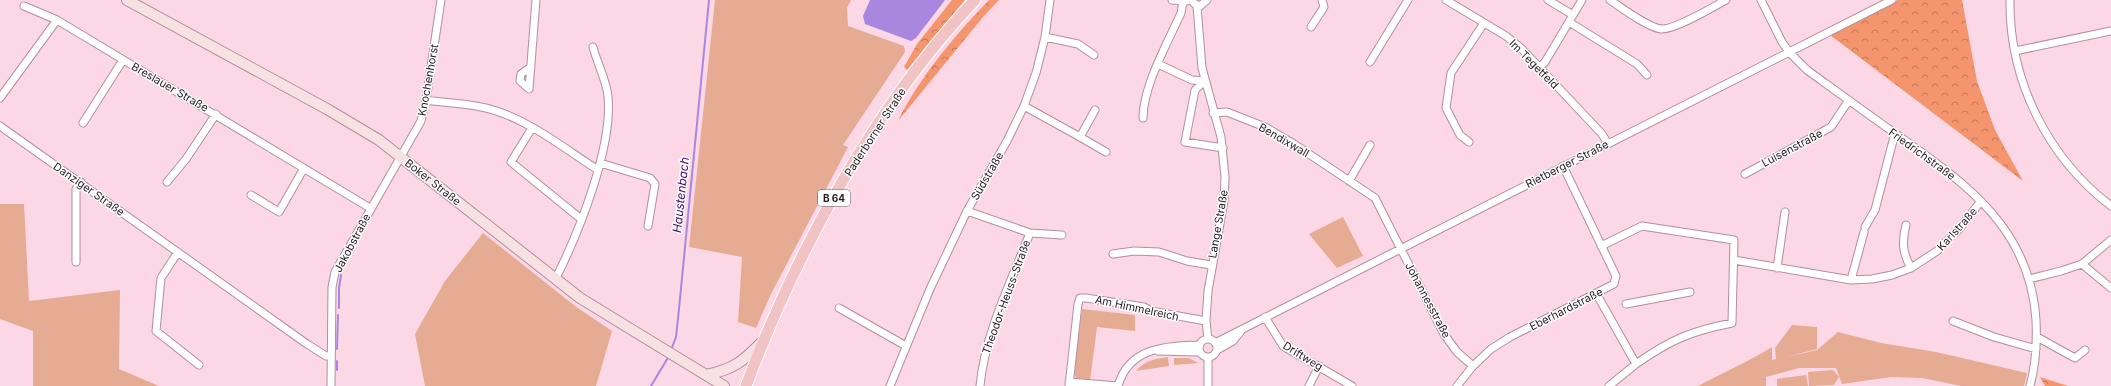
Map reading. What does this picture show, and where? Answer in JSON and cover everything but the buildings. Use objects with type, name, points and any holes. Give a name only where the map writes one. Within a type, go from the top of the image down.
[{"type":"main road","name":"Boker Straße","points":[[127,0],[327,109],[379,140],[580,298],[724,386]]},
{"type":"main road","name":"Paderborner Straße","points":[[746,386],[764,340],[810,242],[859,155],[920,64],[975,0]]},
{"type":"main road","points":[[706,375],[726,371],[736,365],[764,340]]},
{"type":"street","name":"Knochenhorst","points":[[400,156],[421,121],[426,100],[441,0]]},
{"type":"street","points":[[531,67],[536,0]]},
{"type":"street","name":"Südstraße","points":[[890,386],[906,346],[967,211],[1007,141],[1024,106],[1036,73],[1045,38],[1050,0]]},
{"type":"street","points":[[1172,0],[1198,2]]},
{"type":"street","points":[[1312,27],[1324,7],[1322,0]]},
{"type":"street","points":[[1370,62],[1408,0]]},
{"type":"street","name":"Im Tegetfeld","points":[[1447,0],[1516,44],[1602,134],[1608,144]]},
{"type":"street","points":[[1548,0],[1573,15]]},
{"type":"street","points":[[1539,68],[1545,62],[1582,0]]},
{"type":"street","points":[[1610,0],[1646,23],[1661,29],[1677,25],[1726,0]]},
{"type":"street","name":"Friedrichstraße","points":[[1761,0],[1789,52],[1806,70],[1946,169],[1981,201],[1999,221],[2015,243],[2029,279],[2035,304],[2037,337],[2034,373],[2030,386]]},
{"type":"street","name":"Rietberger Straße","points":[[1216,346],[1265,317],[1892,0]]},
{"type":"street","points":[[2010,0],[2010,25],[2015,51],[2027,95],[2046,135],[2071,169],[2111,206]]},
{"type":"street","points":[[1143,118],[1143,110],[1158,64],[1181,13],[1183,1]]},
{"type":"street","name":"Lange Straße","points":[[1198,2],[1202,68],[1223,148],[1225,189],[1211,265],[1206,321],[1208,339]]},
{"type":"street","name":"Breslauer Straße","points":[[24,6],[57,20],[216,114],[370,208]]},
{"type":"street","points":[[0,98],[57,20]]},
{"type":"street","points":[[1569,22],[1637,64],[1647,75]]},
{"type":"street","points":[[1469,142],[1460,135],[1446,108],[1450,74],[1484,23]]},
{"type":"street","points":[[2015,51],[2111,31]]},
{"type":"street","points":[[1045,38],[1078,44],[1094,55]]},
{"type":"street","points":[[556,278],[581,219],[606,146],[608,96],[593,47]]},
{"type":"street","name":"Breslauer Straße","points":[[83,123],[123,60]]},
{"type":"street","points":[[1158,64],[1192,80],[1205,81]]},
{"type":"street","points":[[1205,81],[1195,90],[1185,142],[1223,148]]},
{"type":"street","points":[[426,100],[482,107],[503,114],[532,128],[599,167],[650,178],[655,184],[648,226]]},
{"type":"street","name":"Luisenstraße","points":[[1745,174],[1831,127],[1849,100]]},
{"type":"street","points":[[1024,106],[1106,152]]},
{"type":"street","points":[[1080,137],[1095,110]]},
{"type":"street","name":"Bendixwall","points":[[1214,113],[1227,112],[1265,127],[1294,144],[1375,198],[1380,204],[1401,248]]},
{"type":"street","name":"Breslauer Straße","points":[[167,182],[186,159],[216,114]]},
{"type":"street","name":"Danziger Straße","points":[[0,126],[81,182],[307,344],[326,356],[331,356]]},
{"type":"street","points":[[532,128],[511,162],[581,219]]},
{"type":"street","points":[[1852,280],[1865,229],[1875,210],[1895,133]]},
{"type":"street","points":[[1349,181],[1370,145]]},
{"type":"street","name":"Jakobstraße","points":[[331,386],[332,287],[335,272],[400,156]]},
{"type":"street","name":"Eberhardstraße","points":[[1457,386],[1473,366],[1491,349],[1510,337],[1614,284],[1616,276],[1563,166]]},
{"type":"street","points":[[251,195],[279,212],[304,168]]},
{"type":"street","points":[[76,262],[76,189],[81,182]]},
{"type":"street","name":"Karlstraße","points":[[1734,260],[1852,280],[1872,279],[1911,268],[1937,251],[1960,228],[1981,201]]},
{"type":"street","points":[[967,211],[1030,233],[1062,235]]},
{"type":"street","points":[[1777,268],[1785,212]]},
{"type":"street","points":[[1906,224],[1902,242],[1904,256],[1911,268]]},
{"type":"street","points":[[1601,246],[1642,226],[1734,240],[1732,323],[1685,335],[1659,348],[1609,386]]},
{"type":"street","name":"Theodor-Heuss-Straße","points":[[980,386],[982,368],[989,338],[1030,233]]},
{"type":"street","points":[[2029,279],[2082,264],[2111,240]]},
{"type":"street","name":"Johannesstraße","points":[[1401,248],[1444,334],[1457,352],[1473,366]]},
{"type":"street","points":[[1114,254],[1134,251],[1159,252],[1187,261],[1211,265]]},
{"type":"street","points":[[178,252],[162,278],[156,331],[198,365]]},
{"type":"street","points":[[2082,264],[2111,288]]},
{"type":"street","points":[[1626,304],[1690,292]]},
{"type":"street","points":[[1596,293],[1636,364]]},
{"type":"street","name":"Am Himmelreich","points":[[1118,386],[1069,384],[1080,298],[1144,307],[1151,311],[1206,321]]},
{"type":"street","points":[[839,308],[906,346]]},
{"type":"street","name":"Driftweg","points":[[1265,317],[1283,346],[1352,386]]},
{"type":"street","points":[[1953,320],[1994,337],[2036,349]]},
{"type":"street","points":[[2037,337],[2075,358],[2085,350]]},
{"type":"street","points":[[1200,348],[1203,341],[1208,339],[1216,346],[1213,356],[1208,357]]},
{"type":"street","points":[[1118,386],[1121,377],[1134,360],[1149,352],[1156,350],[1200,348]]},
{"type":"street","points":[[1200,348],[1208,357],[1208,386]]},
{"type":"street","points":[[1309,386],[1319,366]]},
{"type":"shaded area","points":[[715,0],[851,0],[847,8],[848,26],[904,46],[905,52],[843,145],[848,147],[770,296],[756,328],[738,322],[742,257],[689,247]]},
{"type":"shaded area","points":[[870,0],[945,0],[916,38],[911,41],[865,24],[863,16]]},
{"type":"shaded area","points":[[0,204],[24,204],[29,301],[120,290],[119,369],[159,386],[33,386],[33,331],[0,319]]},
{"type":"shaded area","points":[[1343,217],[1363,256],[1337,268],[1309,234]]},
{"type":"shaded area","points":[[483,233],[575,306],[612,331],[596,386],[425,386],[415,334],[445,281]]},
{"type":"shaded area","points":[[1082,309],[1135,315],[1135,331],[1097,327],[1090,381],[1078,380],[1074,375]]},
{"type":"shaded area","points":[[1792,325],[1817,327],[1817,349],[1783,358],[1817,350],[1838,332],[1881,343],[1936,352],[2027,373],[2024,386],[1961,386],[1922,378],[1891,377],[1842,384],[1836,368],[1799,368],[1766,377],[1766,386],[1698,386],[1754,358],[1772,347],[1772,360],[1776,359],[1775,348]]},
{"type":"shaded area","points":[[1168,357],[1169,366],[1136,371],[1143,364],[1158,358]]},
{"type":"shaded area","points":[[1174,358],[1189,358],[1198,363],[1174,365]]},
{"type":"shaded area","points":[[1833,370],[1839,377],[1834,385],[1809,386],[1808,372]]},
{"type":"shaded area","points":[[1806,375],[1808,386],[1777,386],[1777,379]]},
{"type":"green space","points":[[952,0],[965,0],[907,70],[904,67],[917,44]]},
{"type":"green space","points":[[989,0],[999,0],[983,17],[898,121],[906,105],[927,73],[951,42]]},
{"type":"green space","points":[[1898,0],[1962,0],[1977,81],[1995,130],[2023,181],[1830,35]]},
{"type":"green space","points":[[2040,377],[2068,386],[2045,386]]},
{"type":"waterway","name":"Haustenbach","points":[[671,350],[676,337],[709,0]]},
{"type":"waterway","points":[[339,308],[339,288],[341,275]]},
{"type":"waterway","points":[[337,349],[338,315]]},
{"type":"waterway","name":"Haustenbach","points":[[651,386],[669,356]]},
{"type":"waterway","points":[[337,361],[337,370]]}]
